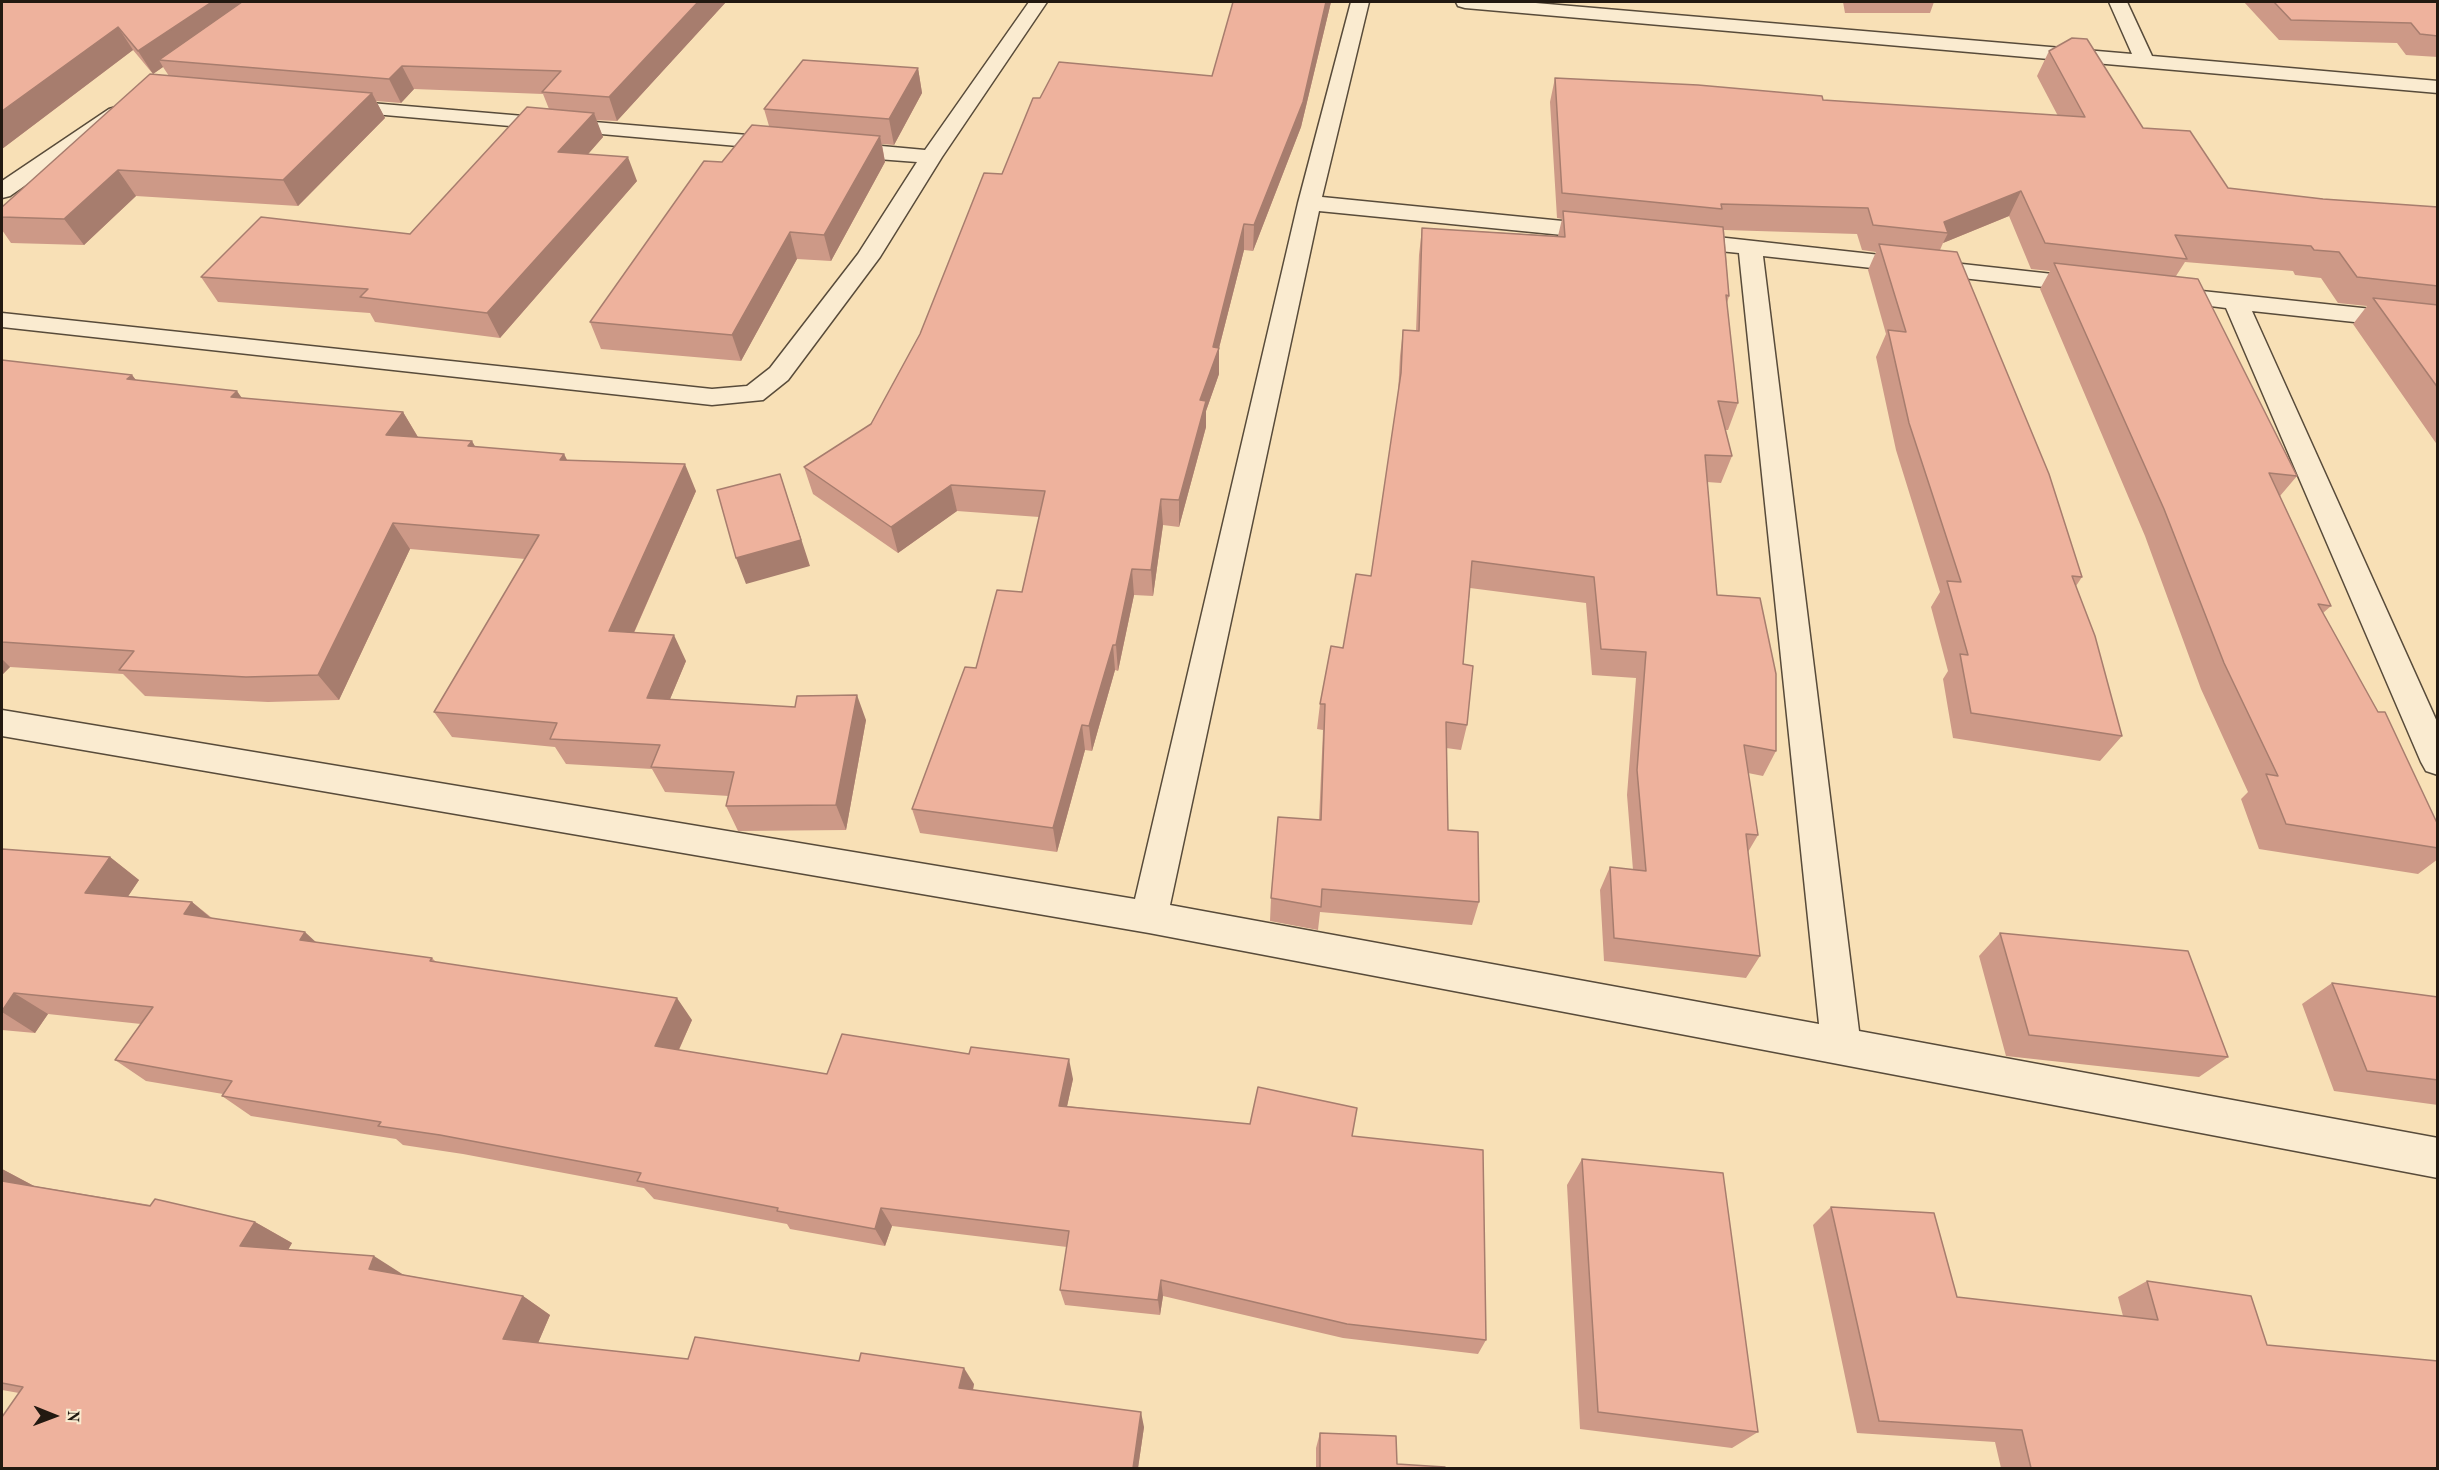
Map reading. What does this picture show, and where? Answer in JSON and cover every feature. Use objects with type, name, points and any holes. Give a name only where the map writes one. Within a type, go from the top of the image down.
[{"type":"street","points":[[2,320],[712,397],[754,394],[779,374],[868,257],[932,157],[1038,2]]},
{"type":"street","points":[[1149,916],[1310,203],[1360,2]]},
{"type":"street","points":[[1465,2],[1770,19],[2145,62],[2438,87]]},
{"type":"street","points":[[2118,2],[2145,62]]},
{"type":"street","points":[[2,191],[129,103]]},
{"type":"street","points":[[315,104],[932,157]]},
{"type":"street","points":[[1310,203],[1631,235]]},
{"type":"street","points":[[1654,237],[2106,287]]},
{"type":"street","points":[[1750,247],[1841,1045]]},
{"type":"street","points":[[2141,291],[2438,324]]},
{"type":"street","points":[[2236,302],[2438,762]]},
{"type":"street","points":[[2,723],[1149,916],[2438,1158]]},
{"type":"building","points":[[2,2],[212,2],[138,51],[118,27],[2,111]]},
{"type":"building","points":[[242,2],[698,2],[609,97],[542,92],[561,71],[402,66],[389,79],[159,60]]},
{"type":"building","points":[[1233,2],[1326,2],[1303,102],[1254,225],[1244,224],[1213,347],[1219,348],[1200,400],[1206,401],[1179,500],[1161,499],[1151,570],[1132,569],[1116,645],[1113,645],[1089,726],[1082,725],[1053,828],[912,809],[965,667],[976,668],[997,590],[1022,592],[1045,491],[951,485],[891,527],[804,467],[871,424],[920,334],[984,173],[1002,174],[1033,98],[1040,98],[1059,62],[1212,76]]},
{"type":"building","points":[[2274,2],[2438,2],[2438,36],[2420,34],[2411,23],[2291,20]]},
{"type":"building","points":[[2072,38],[2087,39],[2143,128],[2190,131],[2228,188],[2323,199],[2438,207],[2438,286],[2357,277],[2339,252],[2314,250],[2311,246],[2175,235],[2187,259],[2045,243],[2021,191],[1944,222],[1948,233],[1873,225],[1868,208],[1721,204],[1722,209],[1562,193],[1555,78],[1698,85],[1822,96],[1823,100],[2085,117],[2049,51]]},
{"type":"building","points":[[803,60],[918,68],[889,119],[764,109]]},
{"type":"building","points":[[150,74],[372,93],[283,180],[118,170],[64,219],[2,217],[2,207]]},
{"type":"building","points":[[527,107],[594,113],[558,152],[628,157],[487,313],[360,297],[368,289],[201,277],[261,217],[410,234]]},
{"type":"building","points":[[752,125],[880,136],[824,235],[790,232],[732,335],[590,322],[704,161],[722,162]]},
{"type":"building","points":[[1563,211],[1723,227],[1729,296],[1726,295],[1738,403],[1718,401],[1732,456],[1705,455],[1717,595],[1760,598],[1776,674],[1776,751],[1744,745],[1758,835],[1746,834],[1760,956],[1614,938],[1610,867],[1646,871],[1637,770],[1646,652],[1601,649],[1594,577],[1472,561],[1463,664],[1473,666],[1467,725],[1446,722],[1448,830],[1478,832],[1479,902],[1322,889],[1321,907],[1271,898],[1278,817],[1321,820],[1325,704],[1320,704],[1331,646],[1343,648],[1356,574],[1371,576],[1401,373],[1403,330],[1419,331],[1422,228],[1565,237]]},
{"type":"building","points":[[1879,244],[1957,252],[2049,474],[2082,577],[2072,576],[2095,636],[2122,736],[1971,713],[1960,654],[1968,655],[1947,581],[1961,582],[1909,423],[1888,330],[1906,332]]},
{"type":"building","points":[[2054,263],[2198,279],[2297,476],[2269,473],[2331,606],[2318,604],[2378,712],[2385,712],[2438,825],[2438,848],[2286,824],[2266,774],[2278,776],[2224,663],[2164,509]]},
{"type":"building","points":[[2373,298],[2438,305],[2438,388]]},
{"type":"building","points":[[2,360],[132,375],[127,379],[237,391],[231,397],[403,412],[386,435],[472,441],[468,446],[564,454],[560,460],[685,464],[609,631],[674,635],[647,698],[795,707],[797,696],[857,695],[836,805],[726,806],[734,772],[651,767],[660,745],[550,739],[557,723],[434,712],[539,535],[393,523],[318,675],[246,677],[119,670],[134,651],[2,642]]},
{"type":"building","points":[[780,474],[801,540],[736,558],[717,490]]},
{"type":"building","points":[[2,849],[110,857],[85,893],[192,902],[184,914],[305,932],[300,940],[432,958],[430,961],[677,998],[655,1046],[827,1074],[842,1034],[969,1054],[971,1047],[1069,1059],[1059,1106],[1250,1124],[1258,1087],[1357,1108],[1352,1136],[1483,1150],[1486,1340],[1347,1324],[1161,1280],[1158,1300],[1060,1290],[1069,1231],[881,1208],[875,1229],[637,1181],[641,1173],[440,1135],[378,1126],[381,1122],[222,1096],[232,1081],[115,1060],[153,1007],[14,993],[2,1011]]},
{"type":"building","points":[[2000,933],[2188,951],[2228,1057],[2029,1035]]},
{"type":"building","points":[[2332,983],[2438,997],[2438,1080],[2367,1071]]},
{"type":"building","points":[[1582,1159],[1723,1173],[1758,1432],[1598,1412]]},
{"type":"building","points":[[2,1181],[150,1206],[155,1199],[255,1222],[240,1246],[374,1256],[369,1269],[523,1296],[503,1339],[688,1359],[695,1337],[859,1361],[861,1353],[964,1368],[959,1388],[1141,1412],[1133,1468],[2,1468],[2,1417],[23,1387],[2,1383]]},
{"type":"building","points":[[1831,1207],[1934,1213],[1957,1297],[2158,1320],[2147,1281],[2251,1296],[2267,1345],[2438,1361],[2438,1468],[2031,1468],[2022,1430],[1879,1421]]},
{"type":"building","points":[[1320,1433],[1396,1436],[1397,1464],[1445,1468],[1320,1468]]}]
